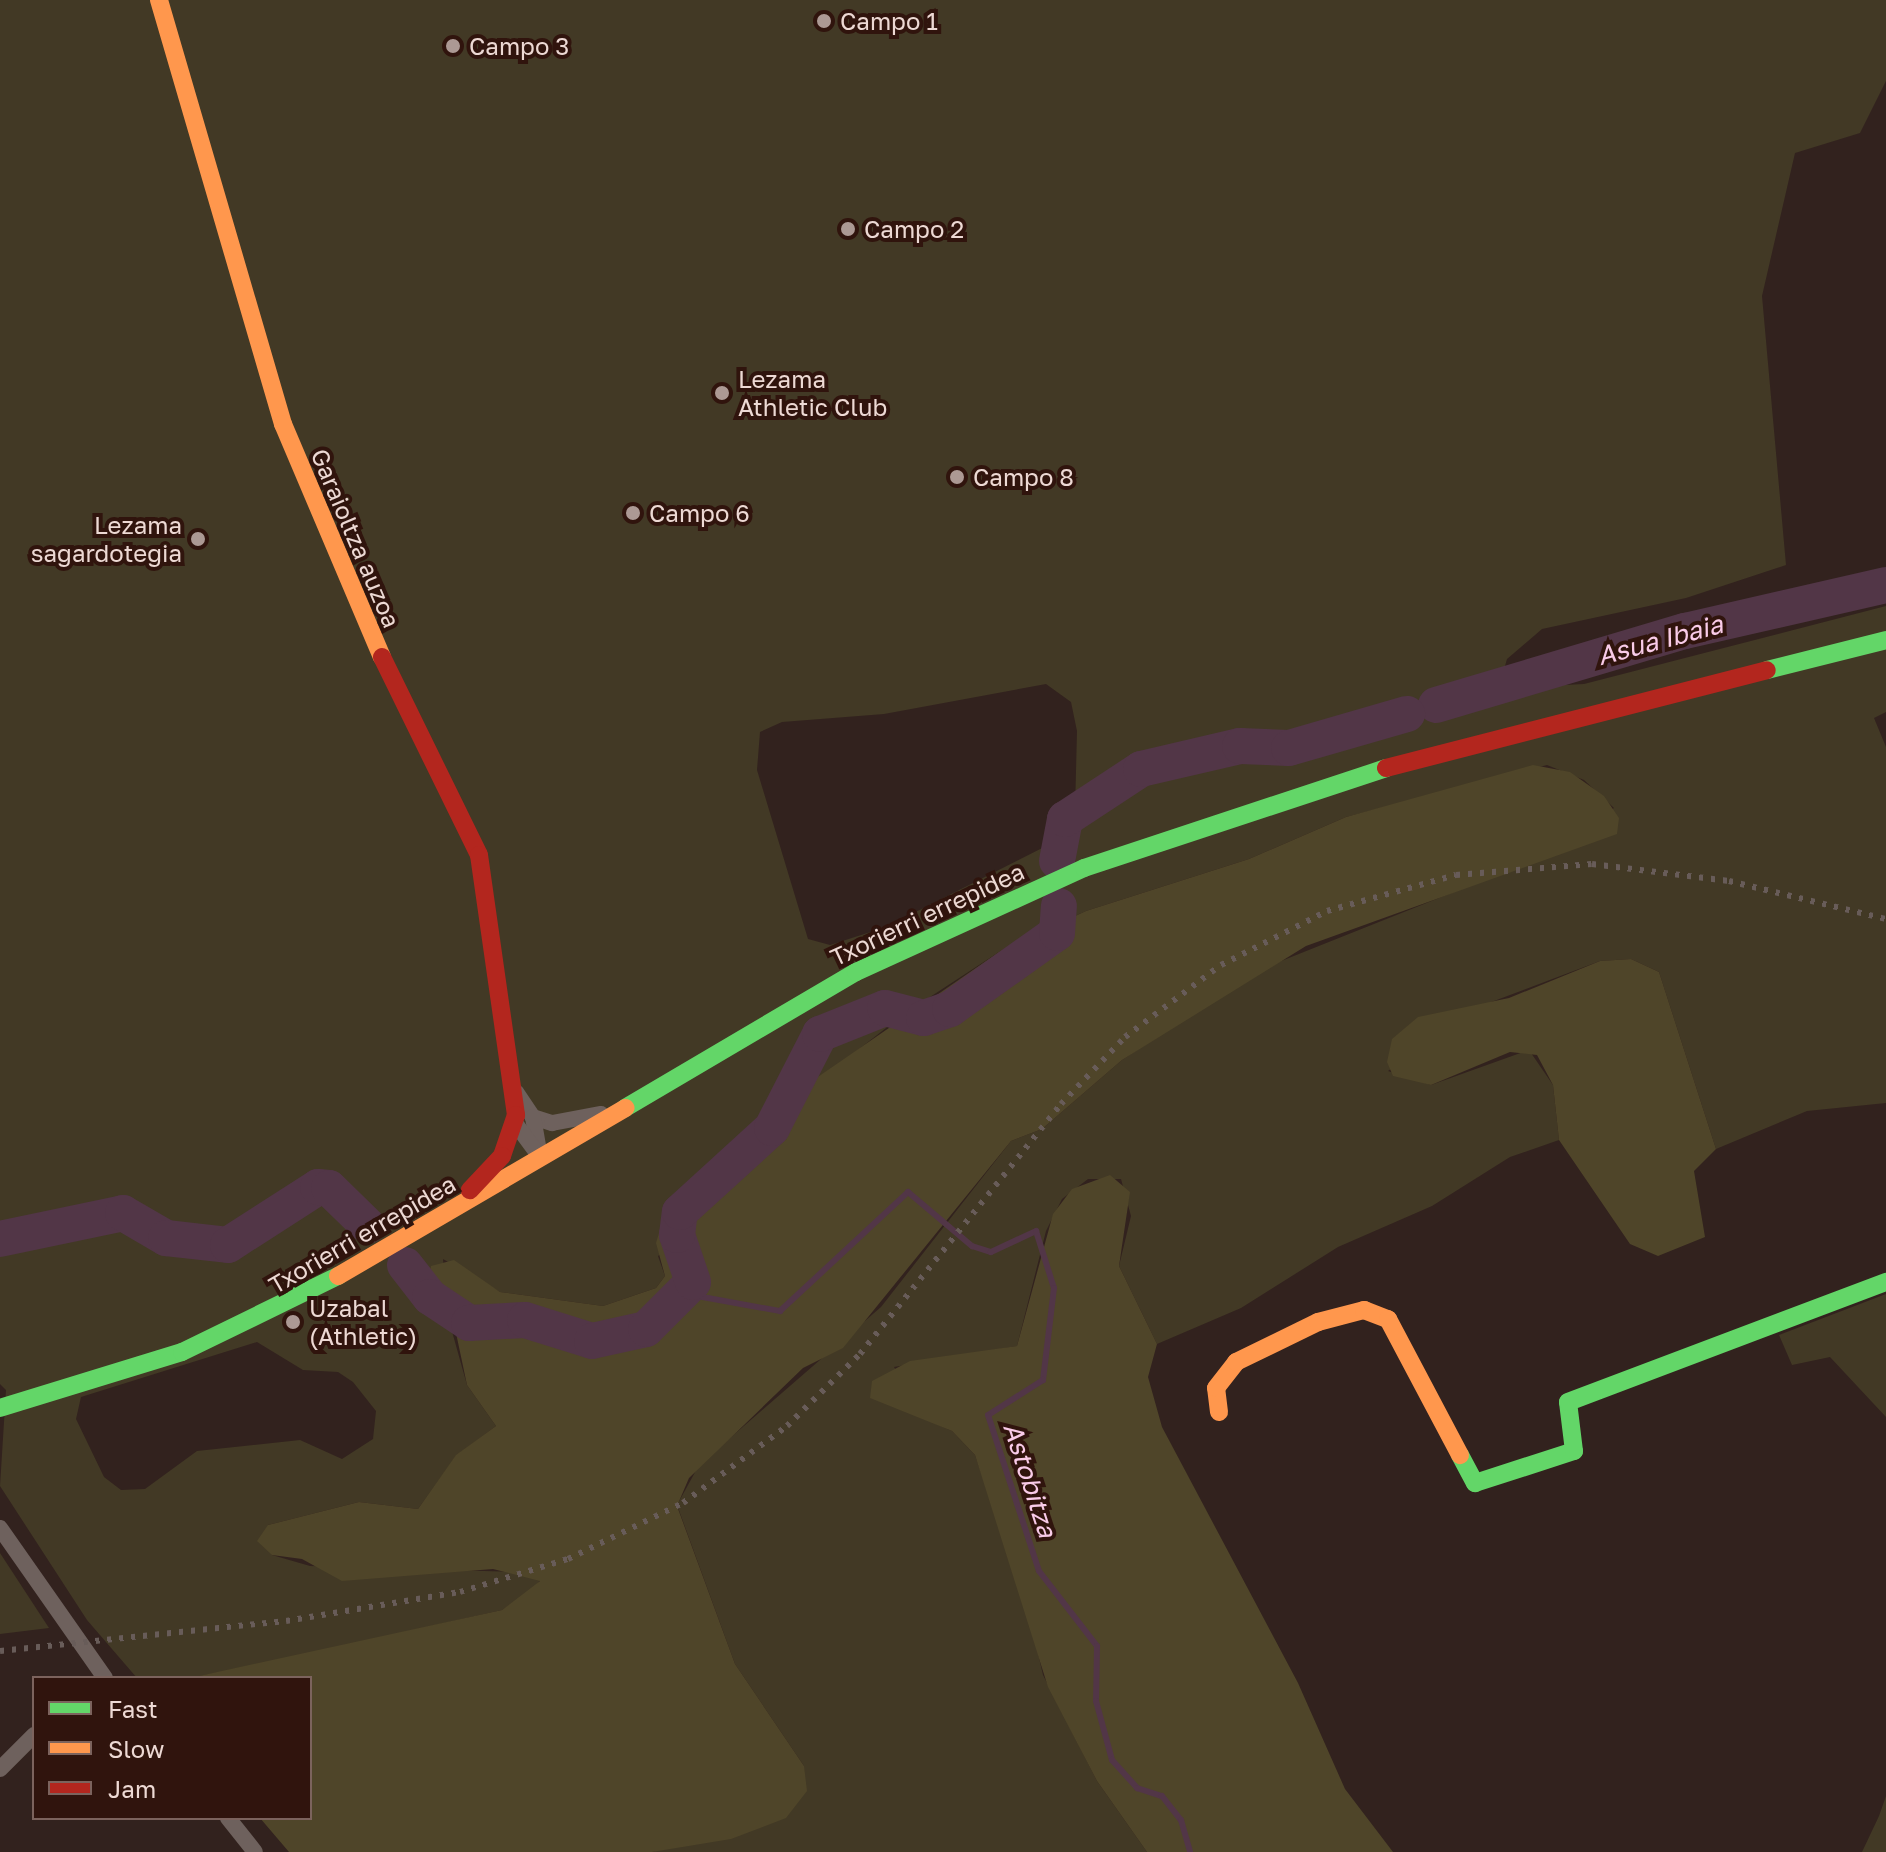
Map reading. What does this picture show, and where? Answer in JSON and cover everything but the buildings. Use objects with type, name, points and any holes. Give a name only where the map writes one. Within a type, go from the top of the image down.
[{"type":"street","name":"Garaioltza auzoa","points":[[159,0],[283,424],[402,705],[479,855],[513,1088],[515,1123]]},
{"type":"street","name":"Txorierri errepidea","points":[[0,1408],[233,1331],[440,1219],[629,1104],[893,953],[1124,852],[1437,753],[1886,640]]},
{"type":"street","points":[[513,1088],[533,1117],[540,1157]]},
{"type":"street","points":[[533,1117],[568,1123],[629,1104]]},
{"type":"street","points":[[515,1123],[540,1157]]},
{"type":"street","points":[[440,1219],[502,1156],[515,1123]]},
{"type":"street","points":[[1219,1412],[1216,1388],[1236,1362],[1318,1322],[1364,1310],[1388,1319],[1475,1483],[1574,1451],[1568,1402],[1886,1282]]},
{"type":"street","name":"Txorierri errepidea","points":[[0,1392],[56,1391]]},
{"type":"street","points":[[0,1528],[97,1675]]},
{"type":"street","points":[[0,1769],[32,1737]]},
{"type":"street","points":[[230,1820],[255,1852]]},
{"type":"shaded area","points":[[0,0],[1886,0],[1886,81],[1860,133],[1795,153],[1762,296],[1786,565],[1686,598],[1542,629],[1507,659],[1503,673],[1525,687],[1584,684],[1886,606],[1886,712],[1874,718],[1886,747],[1886,1103],[1807,1111],[1716,1149],[1659,972],[1631,959],[1600,961],[1486,1004],[1388,1071],[1431,1085],[1529,1050],[1553,1085],[1559,1140],[1510,1157],[1432,1206],[1338,1247],[1241,1308],[1157,1344],[1119,1266],[1131,1216],[1121,1179],[1088,1179],[1062,1199],[1046,1231],[1017,1346],[894,1367],[925,1419],[952,1431],[975,1455],[1027,1605],[1043,1675],[1097,1781],[1147,1852],[652,1852],[676,1845],[804,1766],[735,1664],[677,1505],[699,1465],[881,1307],[1011,1141],[1042,1129],[1122,1060],[1256,971],[1544,856],[1614,808],[1584,780],[1547,765],[1346,817],[1249,859],[1086,911],[1002,950],[904,1014],[750,1134],[726,1160],[692,1228],[658,1256],[665,1276],[656,1288],[603,1306],[500,1292],[443,1259],[448,1317],[467,1385],[496,1426],[456,1456],[418,1509],[359,1502],[268,1525],[272,1555],[310,1566],[521,1572],[540,1580],[533,1591],[502,1610],[200,1676],[135,1676],[87,1620],[0,1486],[6,1390],[0,1384]],"holes":[[[1046,684],[1071,702],[1077,731],[1075,811],[1066,836],[886,927],[830,945],[808,939],[757,770],[760,732],[782,722],[884,714]],[[257,1342],[303,1370],[338,1372],[353,1382],[376,1411],[373,1439],[342,1459],[300,1440],[197,1451],[145,1489],[121,1490],[104,1477],[76,1419],[81,1397]]]},
{"type":"shaded area","points":[[1533,765],[1570,772],[1604,796],[1619,818],[1617,834],[1306,946],[1122,1060],[1042,1129],[1011,1141],[843,1348],[803,1368],[689,1478],[677,1506],[735,1664],[804,1766],[807,1791],[786,1818],[731,1839],[652,1852],[289,1852],[262,1820],[312,1820],[312,1676],[199,1676],[502,1610],[540,1581],[493,1569],[342,1581],[302,1559],[272,1555],[257,1541],[268,1525],[359,1502],[418,1509],[456,1455],[496,1426],[467,1385],[456,1333],[427,1284],[431,1266],[454,1260],[500,1292],[603,1306],[656,1288],[665,1276],[656,1243],[662,1223],[692,1227],[726,1160],[750,1134],[812,1081],[1002,950],[1086,911],[1249,859],[1346,817]]},
{"type":"shaded area","points":[[1631,959],[1659,972],[1716,1149],[1694,1171],[1705,1237],[1658,1256],[1630,1244],[1559,1140],[1553,1085],[1537,1055],[1510,1052],[1431,1085],[1393,1076],[1387,1062],[1392,1039],[1418,1017],[1509,998],[1600,961]]},
{"type":"shaded area","points":[[1110,1175],[1130,1192],[1119,1266],[1157,1344],[1148,1377],[1162,1427],[1298,1683],[1345,1789],[1393,1852],[1147,1852],[1097,1781],[1048,1687],[975,1455],[952,1431],[870,1398],[872,1381],[910,1361],[1017,1346],[1053,1214],[1072,1189]]},
{"type":"shaded area","points":[[1886,1294],[1886,1417],[1830,1357],[1792,1365],[1779,1335]]},
{"type":"shaded area","points":[[0,1553],[49,1628],[0,1634]]},
{"type":"shaded area","points":[[1886,1796],[1886,1852],[1862,1852],[1879,1816]]},
{"type":"waterway","name":"Asua Ibaia","points":[[1436,705],[1685,631],[1886,585]]},
{"type":"waterway","name":"Asua Ibaia","points":[[1057,861],[1065,819],[1141,769],[1240,746],[1289,748],[1407,714]]},
{"type":"waterway","name":"Asua Ibaia","points":[[405,1265],[430,1297],[469,1323],[525,1320],[592,1341],[646,1329],[693,1282],[677,1235],[680,1212],[772,1128],[820,1034],[885,1008],[924,1018],[950,1009],[1057,933],[1059,906]]},
{"type":"waterway","name":"Asua Ibaia","points":[[0,1239],[123,1213],[166,1238],[228,1245],[318,1187],[329,1188],[368,1226]]},
{"type":"waterway","name":"Astobitza","points":[[686,1294],[780,1311],[908,1192],[972,1246],[991,1252],[1036,1231],[1054,1288],[1043,1380],[988,1415],[1039,1571],[1097,1646],[1096,1701],[1112,1760],[1137,1788],[1162,1796],[1181,1820],[1190,1852]]},
{"type":"railway","points":[[0,1651],[286,1621],[460,1592],[568,1559],[683,1503],[787,1426],[860,1354],[1061,1104],[1125,1037],[1221,965],[1327,911],[1456,875],[1592,864],[1729,881],[1886,919]]},
{"type":"traffic: fast","points":[[1767,670],[1886,640]]},
{"type":"traffic: fast","points":[[625,1108],[856,972],[1084,868],[1386,768]]},
{"type":"traffic: fast","points":[[0,1408],[182,1352],[338,1276]]},
{"type":"traffic: fast","points":[[1460,1455],[1475,1483],[1574,1451],[1568,1402],[1886,1282]]},
{"type":"traffic: slow","points":[[159,0],[283,424],[382,657]]},
{"type":"traffic: slow","points":[[338,1276],[625,1108]]},
{"type":"traffic: slow","points":[[1219,1412],[1216,1388],[1236,1362],[1318,1322],[1364,1310],[1388,1319],[1460,1455]]},
{"type":"traffic: jam","points":[[382,657],[479,855],[516,1115],[502,1156],[470,1190]]},
{"type":"traffic: jam","points":[[1386,768],[1767,670]]},
{"type":"place","name":"Campo 1","points":[[824,21]]},
{"type":"place","name":"Campo 3","points":[[453,46]]},
{"type":"place","name":"Campo 2","points":[[848,229]]},
{"type":"place","name":"Lezama Athletic Club","points":[[722,393]]},
{"type":"place","name":"Campo 8","points":[[957,477]]},
{"type":"place","name":"Campo 6","points":[[633,513]]},
{"type":"place","name":"Lezama sagardotegia","points":[[198,539]]},
{"type":"place","name":"Uzabal (Athletic)","points":[[293,1322]]}]
